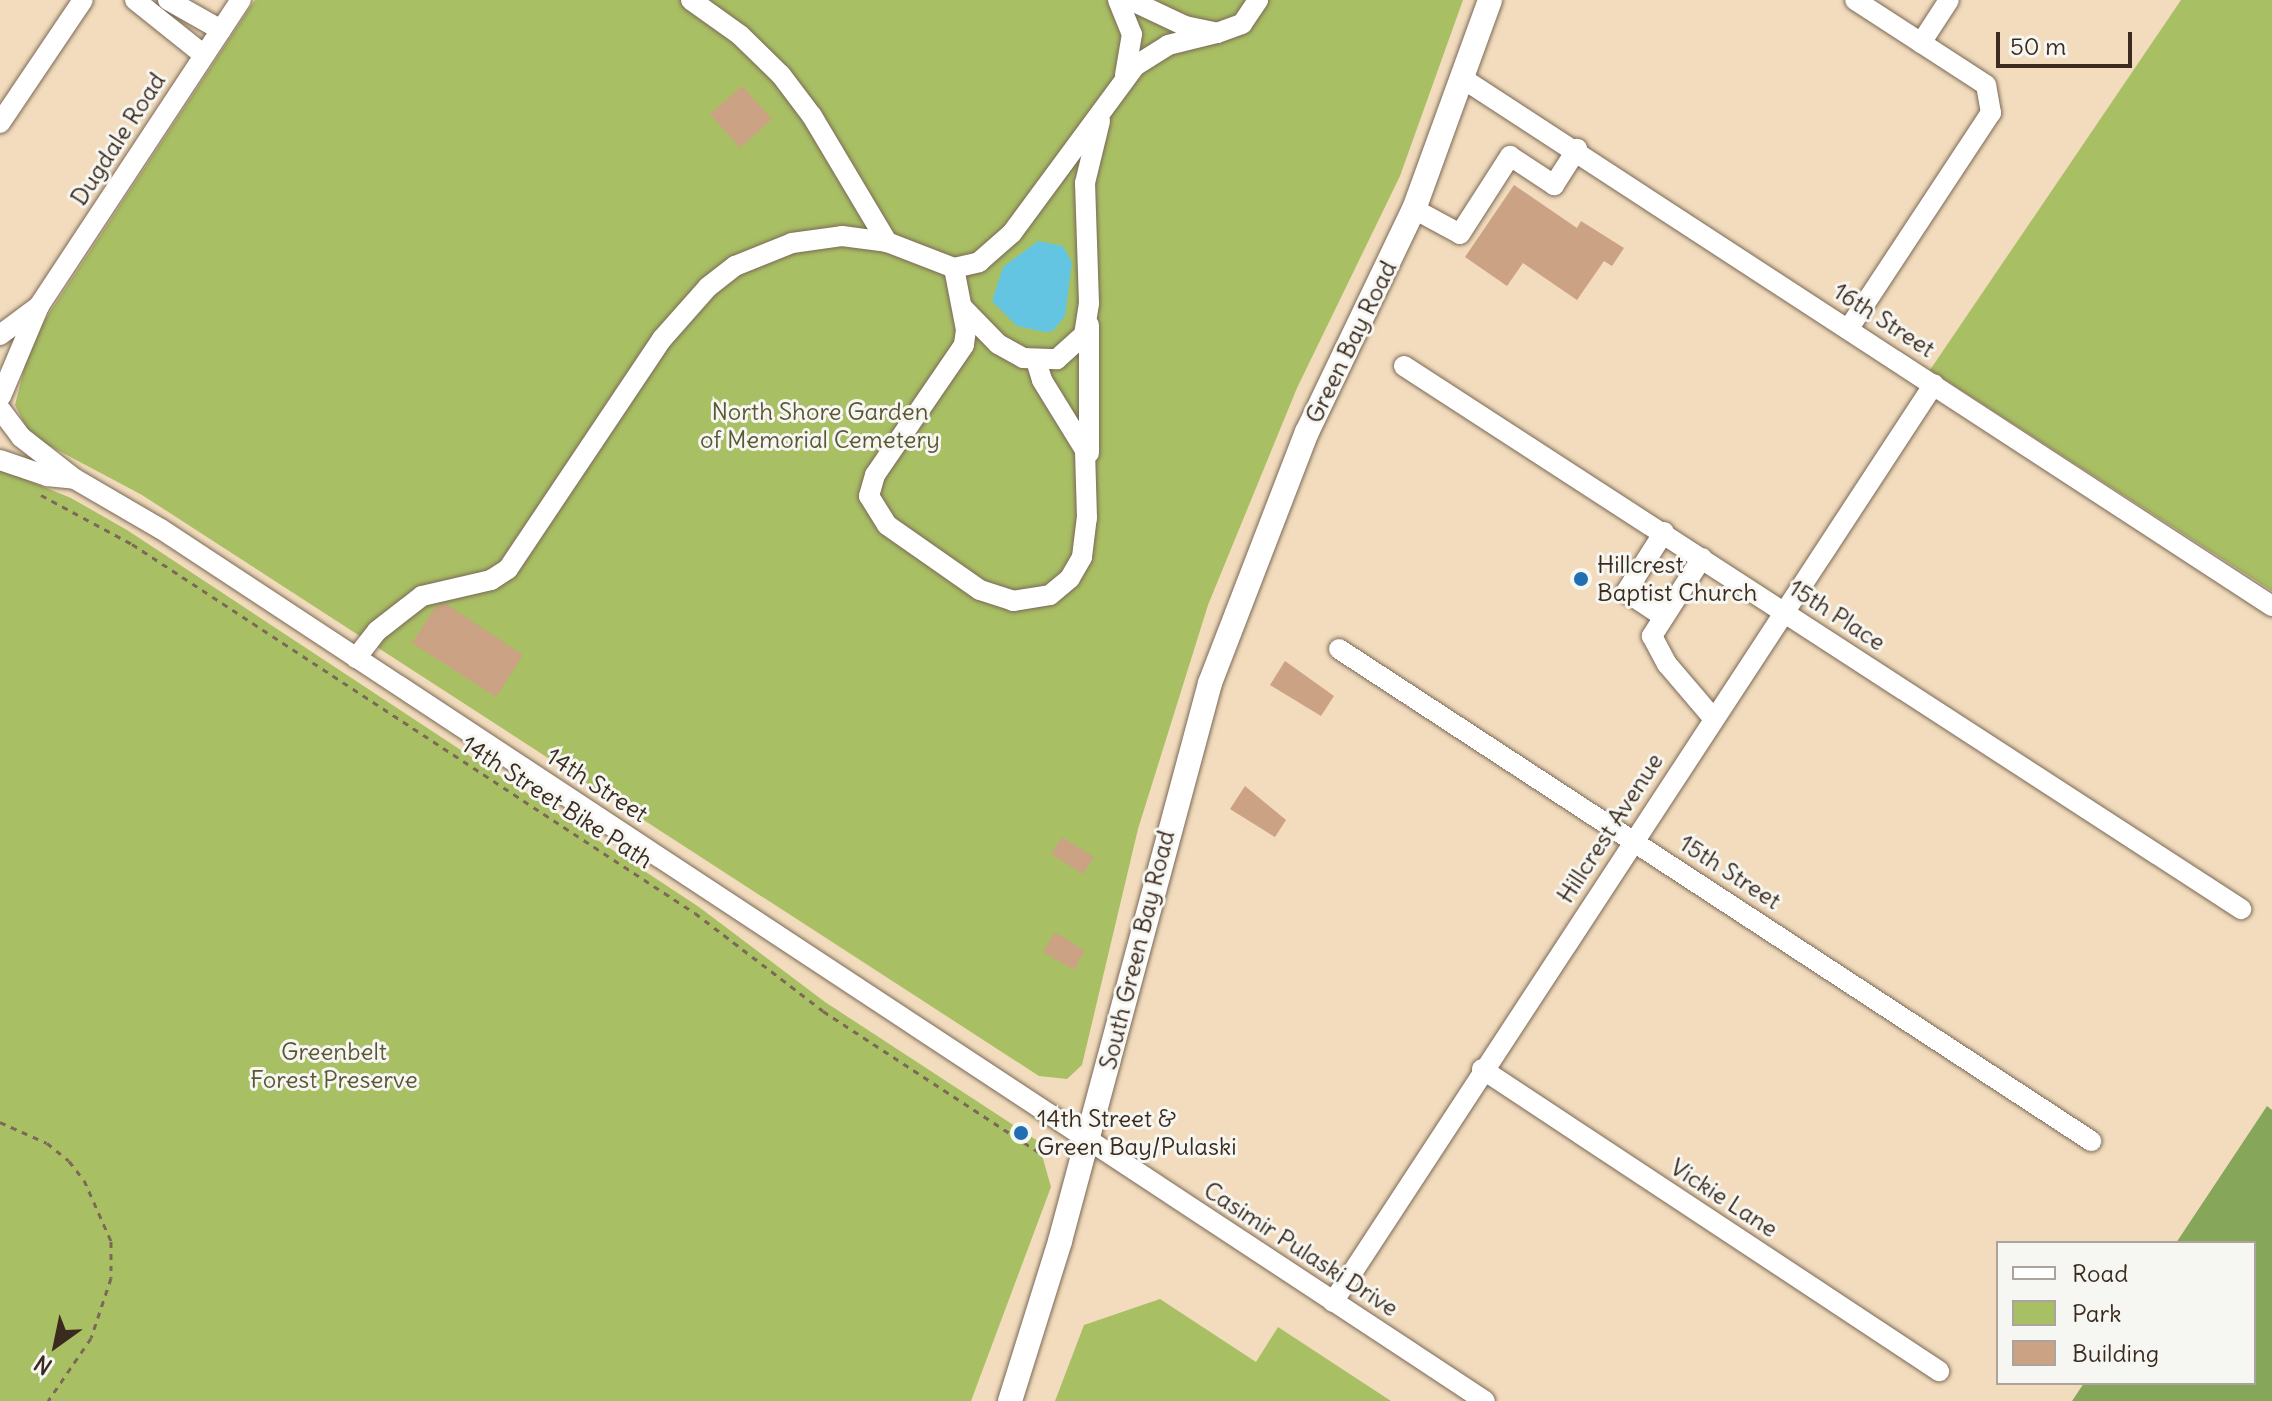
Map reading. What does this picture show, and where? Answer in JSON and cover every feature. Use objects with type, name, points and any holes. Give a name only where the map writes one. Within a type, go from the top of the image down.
[{"type":"main road","name":"Green Bay Road","points":[[1210,683],[1307,432],[1414,209],[1465,80],[1490,0]]},
{"type":"main road","name":"South Green Bay Road","points":[[1010,1401],[1088,1140],[1210,683]]},
{"type":"street","points":[[0,123],[83,0]]},
{"type":"street","points":[[135,0],[204,55]]},
{"type":"street","points":[[168,0],[221,30]]},
{"type":"street","name":"Dugdale Road","points":[[39,306],[241,0]]},
{"type":"street","points":[[691,0],[740,35],[781,75],[812,116],[887,242]]},
{"type":"street","points":[[1118,0],[1130,17],[1132,34],[1124,78]]},
{"type":"street","points":[[1130,0],[1185,26],[1217,33]]},
{"type":"street","points":[[356,658],[377,631],[422,596],[491,580],[508,569],[662,339],[708,287],[762,251],[842,236],[887,242],[954,268],[995,251],[1124,78],[1168,45],[1242,24],[1258,0]]},
{"type":"street","points":[[1849,328],[1991,113],[1986,85],[1855,0]]},
{"type":"street","points":[[1921,43],[1949,0]]},
{"type":"street","name":"16th Street","points":[[1465,80],[1577,149],[2272,606]]},
{"type":"street","points":[[954,268],[966,330],[959,358],[869,486],[871,506],[878,515],[980,590],[1013,601],[1039,599],[1070,578],[1082,557],[1089,467],[1085,183],[1106,104]]},
{"type":"street","points":[[1414,209],[1460,234],[1510,156],[1554,185],[1577,149]]},
{"type":"street","points":[[0,335],[39,306]]},
{"type":"street","points":[[0,403],[0,395],[39,306]]},
{"type":"street","points":[[963,308],[998,344],[1036,360],[1067,353],[1089,321]]},
{"type":"street","points":[[1036,360],[1042,380],[1085,450],[1089,467]]},
{"type":"street","name":"15th Place","points":[[1404,366],[2241,909]]},
{"type":"street","name":"Hillcrest Avenue","points":[[1333,1302],[1482,1069],[1934,384]]},
{"type":"street","name":"14th Street","points":[[0,409],[21,437],[75,479],[161,529],[1088,1140]]},
{"type":"street","name":"14th Street","points":[[0,460],[47,476],[75,479]]},
{"type":"street","points":[[1664,532],[1626,592],[1664,617]]},
{"type":"street","points":[[1702,558],[1652,636],[1667,664],[1713,718]]},
{"type":"street","name":"15th Street","points":[[1339,649],[2091,1141]]},
{"type":"street","name":"Vickie Lane","points":[[1482,1069],[1939,1371]]},
{"type":"street","name":"Casimir Pulaski Drive","points":[[1088,1140],[1485,1401]]},
{"type":"path","name":"14th Street Bike Path","points":[[41,495],[132,544],[695,913],[823,1011],[1043,1155]]},
{"type":"path","points":[[0,1122],[47,1143],[69,1161],[84,1180],[111,1241],[111,1278],[91,1338],[48,1401]]},
{"type":"green space","name":"North Shore Garden of Memorial Cemetery","points":[[255,0],[1463,0],[1400,176],[1297,388],[1208,605],[1138,829],[1082,1065],[1067,1079],[1039,1076],[142,495],[31,436],[15,405],[31,341]]},
{"type":"green space","points":[[2181,0],[2272,0],[2272,591],[1930,370]]},
{"type":"green space","name":"Greenbelt Forest Preserve","points":[[0,469],[71,498],[127,530],[699,907],[825,1002],[1038,1141],[1051,1187],[971,1401],[0,1401]]},
{"type":"green space","points":[[2267,1106],[2272,1110],[2272,1401],[2072,1401],[2083,1385],[2256,1385],[2256,1241],[2177,1241]]},
{"type":"green space","points":[[1160,1299],[1256,1362],[1278,1327],[1391,1401],[1055,1401],[1084,1325]]},
{"type":"water","points":[[1038,241],[1063,246],[1072,262],[1065,316],[1053,331],[1045,332],[1017,326],[992,301],[1003,267]]},
{"type":"building","points":[[742,86],[772,119],[740,148],[710,114]]},
{"type":"building","points":[[1514,185],[1577,228],[1581,221],[1624,248],[1612,266],[1604,261],[1577,300],[1523,263],[1507,286],[1465,257]]},
{"type":"building","points":[[446,604],[523,655],[496,697],[412,643],[436,606]]},
{"type":"building","points":[[1285,661],[1334,696],[1321,716],[1270,685]]},
{"type":"building","points":[[1245,786],[1286,820],[1275,837],[1230,809]]},
{"type":"building","points":[[1062,837],[1094,857],[1083,874],[1051,854]]},
{"type":"building","points":[[1055,932],[1085,951],[1074,970],[1043,952]]},
{"type":"place","name":"Hillcrest Baptist Church","points":[[1581,579]]},
{"type":"place","name":"14th Street & Green Bay/Pulaski","points":[[1021,1133]]}]
